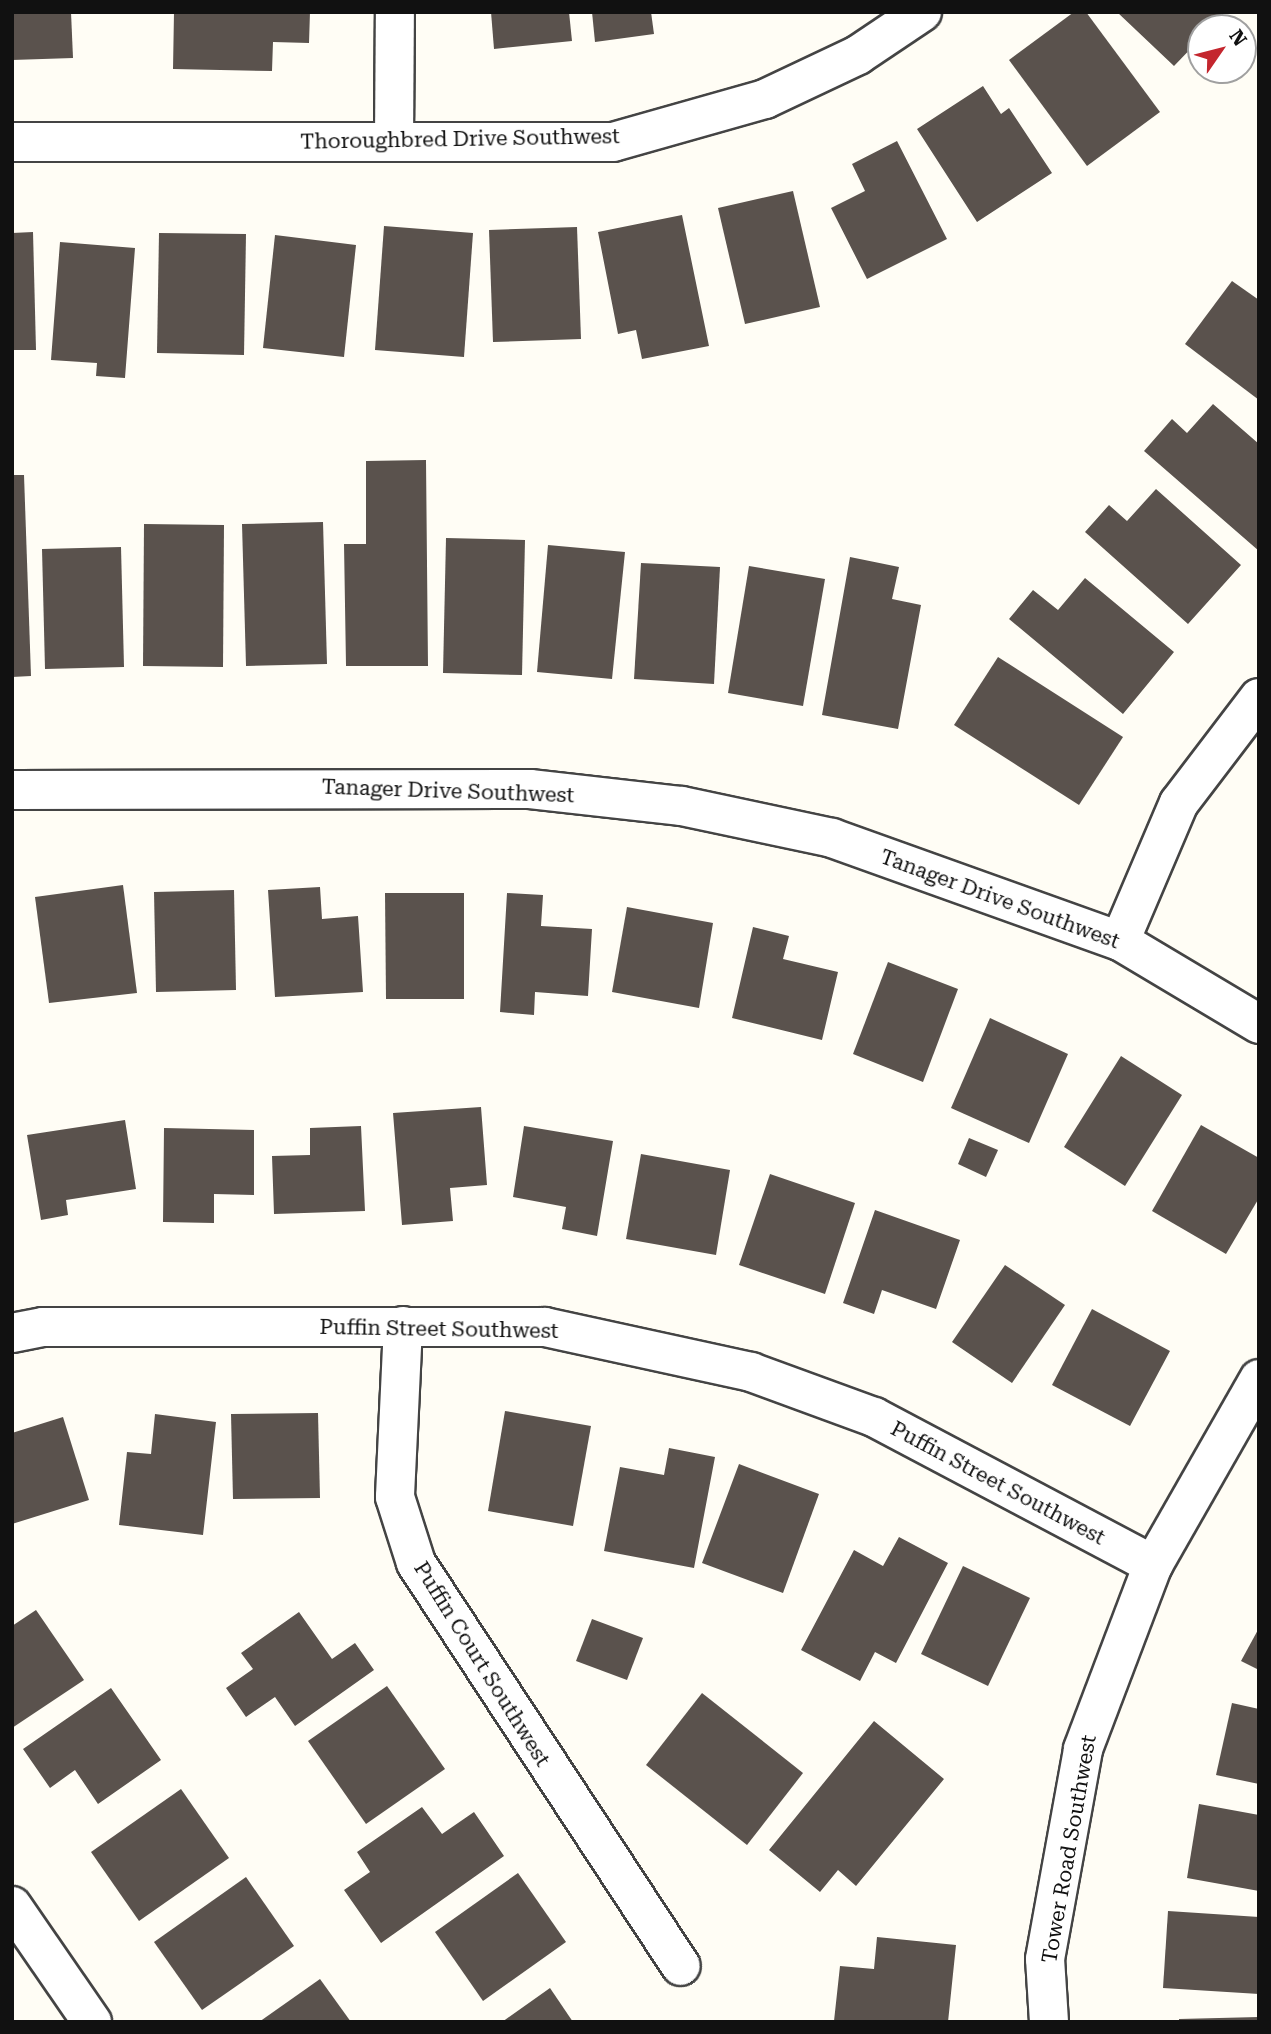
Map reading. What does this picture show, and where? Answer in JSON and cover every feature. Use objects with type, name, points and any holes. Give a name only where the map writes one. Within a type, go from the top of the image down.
[{"type":"street","points":[[394,141],[395,12]]},
{"type":"street","name":"Thoroughbred Drive Southwest","points":[[12,142],[613,142],[765,99],[858,55],[922,12]]},
{"type":"street","points":[[1120,941],[1179,803],[1259,698]]},
{"type":"street","name":"Tanager Drive Southwest","points":[[12,790],[517,788],[682,806],[832,838],[1120,941],[1259,1024]]},
{"type":"street","name":"Puffin Court Southwest","points":[[403,1326],[396,1497],[416,1563],[681,1966]]},
{"type":"street","name":"Puffin Street Southwest","points":[[12,1333],[43,1327],[545,1327],[751,1372],[874,1417],[1153,1565]]},
{"type":"street","name":"Tower Road Southwest","points":[[1049,2022],[1045,1959],[1083,1749],[1153,1565],[1259,1379]]},
{"type":"street","points":[[12,1906],[92,2022]]},
{"type":"building","points":[[12,12],[71,12],[73,58],[12,60]]},
{"type":"building","points":[[174,12],[310,12],[309,43],[273,42],[272,71],[173,69]]},
{"type":"building","points":[[491,12],[569,12],[572,41],[494,49]]},
{"type":"building","points":[[592,12],[651,12],[654,34],[595,42]]},
{"type":"building","points":[[1074,12],[1086,12],[1160,112],[1087,166],[1009,60]]},
{"type":"building","points":[[1117,12],[1225,12],[1187,14],[1187,53],[1174,66]]},
{"type":"building","points":[[983,86],[1001,114],[1009,108],[1052,173],[977,222],[917,129]]},
{"type":"building","points":[[897,141],[947,239],[867,279],[831,208],[865,191],[852,164]]},
{"type":"building","points":[[793,191],[820,307],[745,324],[718,208]]},
{"type":"building","points":[[682,215],[709,346],[642,359],[636,330],[618,334],[598,232]]},
{"type":"building","points":[[384,226],[473,233],[464,357],[375,350]]},
{"type":"building","points":[[577,227],[581,339],[493,342],[489,230]]},
{"type":"building","points":[[33,232],[36,350],[12,350],[12,233]]},
{"type":"building","points":[[159,233],[246,234],[244,355],[157,353]]},
{"type":"building","points":[[275,235],[356,245],[344,357],[263,348]]},
{"type":"building","points":[[60,242],[135,248],[125,378],[96,376],[97,363],[51,360]]},
{"type":"building","points":[[1232,281],[1259,300],[1259,400],[1185,344]]},
{"type":"building","points":[[1213,404],[1259,444],[1259,551],[1144,451],[1172,419],[1187,433]]},
{"type":"building","points":[[426,460],[428,666],[346,666],[344,544],[366,544],[366,461]]},
{"type":"building","points":[[12,475],[24,475],[31,676],[12,677]]},
{"type":"building","points":[[1156,489],[1241,565],[1188,624],[1085,532],[1109,505],[1127,521]]},
{"type":"building","points":[[323,522],[327,664],[246,666],[242,524]]},
{"type":"building","points":[[144,524],[224,525],[223,667],[143,666]]},
{"type":"building","points":[[446,538],[525,540],[522,675],[443,673]]},
{"type":"building","points":[[548,545],[625,552],[612,679],[537,672]]},
{"type":"building","points":[[121,547],[124,667],[45,669],[42,549]]},
{"type":"building","points":[[850,557],[899,567],[892,599],[921,605],[898,729],[822,715]]},
{"type":"building","points":[[641,563],[720,567],[714,684],[634,679]]},
{"type":"building","points":[[749,566],[825,579],[803,706],[728,693]]},
{"type":"building","points":[[1085,578],[1174,652],[1123,714],[1009,619],[1033,590],[1058,610]]},
{"type":"building","points":[[998,657],[1123,737],[1079,805],[954,725]]},
{"type":"building","points":[[123,885],[137,993],[49,1003],[35,897]]},
{"type":"building","points":[[320,887],[322,919],[358,916],[363,992],[275,997],[268,890]]},
{"type":"building","points":[[234,890],[236,990],[156,992],[154,892]]},
{"type":"building","points":[[385,893],[464,893],[464,999],[386,999]]},
{"type":"building","points":[[507,893],[543,895],[541,926],[592,929],[588,996],[535,992],[534,1015],[500,1012]]},
{"type":"building","points":[[627,907],[713,923],[699,1008],[612,992]]},
{"type":"building","points":[[753,927],[789,936],[783,959],[838,972],[822,1040],[732,1018]]},
{"type":"building","points":[[888,962],[958,989],[923,1082],[853,1054]]},
{"type":"building","points":[[990,1018],[1068,1054],[1029,1143],[951,1108]]},
{"type":"building","points":[[1121,1056],[1182,1095],[1125,1186],[1064,1147]]},
{"type":"building","points":[[481,1107],[487,1185],[450,1188],[453,1221],[402,1225],[393,1113]]},
{"type":"building","points":[[125,1120],[136,1189],[66,1200],[68,1215],[41,1220],[27,1135]]},
{"type":"building","points":[[1201,1125],[1259,1158],[1259,1198],[1226,1254],[1152,1211]]},
{"type":"building","points":[[361,1126],[365,1211],[274,1214],[272,1156],[310,1155],[310,1128]]},
{"type":"building","points":[[524,1126],[613,1141],[597,1236],[562,1229],[566,1207],[513,1197]]},
{"type":"building","points":[[164,1128],[254,1130],[254,1195],[214,1194],[214,1223],[163,1222]]},
{"type":"building","points":[[969,1138],[998,1150],[986,1177],[958,1164]]},
{"type":"building","points":[[641,1154],[730,1170],[716,1255],[626,1239]]},
{"type":"building","points":[[770,1174],[855,1203],[825,1294],[739,1265]]},
{"type":"building","points":[[875,1210],[960,1240],[936,1309],[882,1290],[874,1314],[843,1303]]},
{"type":"building","points":[[1005,1265],[1065,1305],[1012,1383],[952,1342]]},
{"type":"building","points":[[1092,1309],[1170,1351],[1130,1426],[1052,1385]]},
{"type":"building","points":[[505,1411],[591,1426],[573,1526],[488,1511]]},
{"type":"building","points":[[318,1413],[320,1498],[233,1499],[231,1414]]},
{"type":"building","points":[[155,1414],[216,1422],[203,1535],[119,1525],[127,1452],[151,1454]]},
{"type":"building","points":[[63,1417],[89,1500],[12,1524],[12,1433]]},
{"type":"building","points":[[669,1448],[715,1457],[694,1568],[604,1551],[620,1467],[664,1475]]},
{"type":"building","points":[[739,1464],[819,1494],[783,1593],[702,1563]]},
{"type":"building","points":[[899,1537],[948,1563],[896,1663],[875,1652],[860,1681],[801,1650],[854,1550],[883,1566]]},
{"type":"building","points":[[963,1566],[1030,1598],[988,1686],[921,1654]]},
{"type":"building","points":[[36,1610],[84,1680],[12,1728],[12,1626]]},
{"type":"building","points":[[299,1612],[332,1659],[355,1643],[374,1670],[295,1726],[275,1697],[246,1717],[226,1688],[253,1669],[241,1653]]},
{"type":"building","points":[[592,1619],[643,1638],[627,1680],[576,1661]]},
{"type":"building","points":[[1259,1628],[1259,1670],[1241,1661]]},
{"type":"building","points":[[387,1686],[445,1769],[366,1824],[308,1741]]},
{"type":"building","points":[[111,1688],[161,1760],[98,1804],[75,1770],[50,1788],[23,1749]]},
{"type":"building","points":[[702,1693],[803,1773],[747,1845],[646,1765]]},
{"type":"building","points":[[1232,1703],[1259,1709],[1259,1784],[1216,1775]]},
{"type":"building","points":[[874,1721],[944,1779],[856,1886],[838,1870],[820,1892],[769,1850]]},
{"type":"building","points":[[181,1789],[229,1858],[139,1921],[91,1852]]},
{"type":"building","points":[[1199,1804],[1259,1815],[1259,1891],[1187,1878]]},
{"type":"building","points":[[422,1807],[442,1834],[474,1812],[504,1856],[381,1943],[344,1890],[370,1872],[357,1852]]},
{"type":"building","points":[[518,1873],[566,1942],[483,2001],[435,1932]]},
{"type":"building","points":[[246,1877],[294,1946],[202,2010],[154,1942]]},
{"type":"building","points":[[1168,1911],[1259,1917],[1259,1994],[1163,1988]]},
{"type":"building","points":[[877,1937],[956,1945],[948,2022],[834,2021],[840,1966],[874,1969]]},
{"type":"building","points":[[320,1979],[351,2022],[259,2022]]},
{"type":"building","points":[[550,1988],[573,2022],[502,2022]]},
{"type":"building","points":[[1259,2017],[1259,2022],[1179,2022],[1179,2019]]}]
